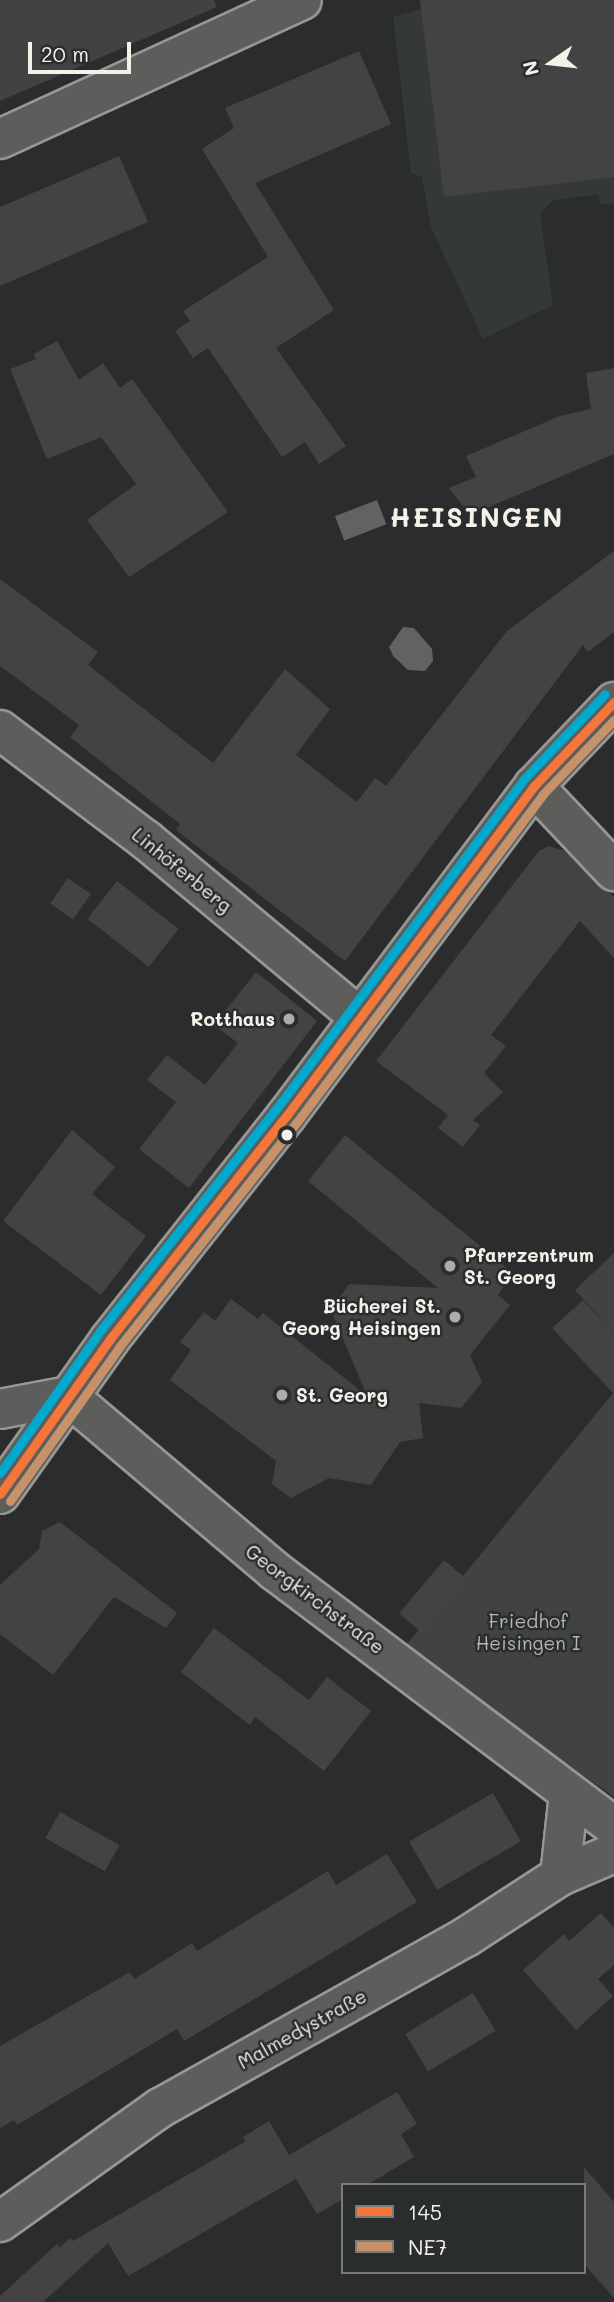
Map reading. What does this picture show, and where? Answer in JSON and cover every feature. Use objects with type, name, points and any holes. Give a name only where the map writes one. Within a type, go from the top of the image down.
[{"type":"street","points":[[0,139],[302,0]]},
{"type":"street","points":[[0,1494],[68,1396],[534,786],[614,702]]},
{"type":"street","name":"Linhöferberg","points":[[0,730],[146,840],[359,1017]]},
{"type":"street","points":[[534,786],[614,871]]},
{"type":"street","points":[[0,1409],[68,1396]]},
{"type":"street","name":"Georgkirchstraße","points":[[68,1396],[275,1571],[614,1826]]},
{"type":"street","points":[[560,1876],[569,1793]]},
{"type":"street","name":"Malmedystraße","points":[[0,2222],[160,2108],[466,1937],[560,1876],[614,1853]]},
{"type":"shaded area","points":[[491,0],[614,0],[614,203],[600,205],[598,194],[552,201],[540,214],[553,305],[483,339],[431,227],[422,177],[411,173],[393,17],[440,3]]},
{"type":"shaded area","points":[[377,500],[386,524],[344,540],[335,516]]},
{"type":"shaded area","points":[[403,627],[414,628],[432,649],[433,661],[425,671],[408,670],[393,656],[389,647]]},
{"type":"green space","points":[[0,0],[214,0],[217,7],[0,101]]},
{"type":"green space","points":[[614,1253],[614,1333],[575,1290]]},
{"type":"green space","name":"Friedhof Heisingen I","points":[[614,1392],[614,1797],[403,1649]]},
{"type":"building","points":[[420,0],[614,0],[614,177],[444,197]]},
{"type":"building","points":[[359,51],[391,124],[255,183],[334,310],[276,348],[346,446],[319,464],[305,442],[282,457],[208,348],[193,358],[175,331],[190,321],[183,311],[268,257],[202,149],[234,128],[225,108]]},
{"type":"building","points":[[119,156],[148,222],[0,286],[0,207]]},
{"type":"building","points":[[57,341],[79,380],[103,363],[120,388],[132,379],[228,512],[129,577],[87,520],[136,484],[101,437],[47,459],[10,369],[36,359],[34,354]]},
{"type":"building","points":[[614,368],[614,454],[470,515],[449,488],[476,477],[466,456],[560,416],[591,409],[586,373]]},
{"type":"building","points":[[614,551],[614,632],[588,652],[583,645],[345,961],[176,830],[180,824],[70,737],[79,725],[0,666],[0,579],[98,652],[88,665],[213,763],[285,669],[330,709],[296,755],[357,802],[375,778],[386,786],[507,631]]},
{"type":"building","points":[[549,846],[565,851],[614,897],[614,958],[580,921],[491,1035],[506,1046],[484,1073],[503,1092],[473,1120],[480,1125],[463,1147],[438,1128],[448,1115],[376,1061],[539,851]]},
{"type":"building","points":[[68,878],[91,894],[73,919],[50,903]]},
{"type":"building","points":[[117,881],[178,929],[149,967],[87,919]]},
{"type":"building","points":[[256,972],[317,1021],[189,1188],[139,1149],[176,1102],[147,1080],[167,1055],[205,1085],[238,1043],[214,1025]]},
{"type":"building","points":[[72,1130],[115,1167],[92,1194],[146,1236],[101,1295],[3,1221]]},
{"type":"building","points":[[345,1135],[513,1273],[498,1295],[510,1305],[470,1355],[482,1382],[461,1408],[419,1403],[423,1438],[400,1442],[371,1485],[329,1478],[291,1498],[272,1484],[276,1461],[170,1380],[191,1350],[180,1342],[204,1312],[215,1321],[231,1299],[258,1319],[263,1313],[367,1396],[331,1310],[349,1284],[438,1288],[308,1181]]},
{"type":"building","points":[[583,1300],[614,1333],[614,1394],[552,1328]]},
{"type":"building","points":[[60,1522],[177,1613],[166,1628],[114,1597],[53,1675],[0,1634],[0,1585],[39,1549],[42,1531]]},
{"type":"building","points":[[444,1560],[468,1580],[423,1634],[399,1614]]},
{"type":"building","points":[[214,1628],[309,1700],[327,1677],[371,1711],[324,1771],[255,1717],[250,1725],[181,1672]]},
{"type":"building","points":[[493,1793],[521,1841],[437,1890],[409,1842]]},
{"type":"building","points":[[60,1812],[119,1845],[105,1871],[45,1838]]},
{"type":"building","points":[[387,1854],[417,1902],[184,2041],[177,2029],[17,2125],[14,2120],[0,2128],[0,2046],[130,1972],[134,1979],[192,1943],[197,1951],[328,1871],[336,1885]]},
{"type":"building","points":[[601,1913],[614,1928],[614,1965],[598,1979],[613,1996],[576,2030],[523,1970],[564,1934],[569,1941]]},
{"type":"building","points":[[473,1993],[496,2031],[428,2071],[405,2034]]},
{"type":"building","points":[[397,2092],[417,2124],[401,2134],[414,2157],[370,2183],[341,2183],[341,2200],[317,2214],[296,2179],[128,2276],[108,2243],[43,2302],[0,2302],[0,2296],[57,2244],[59,2248],[70,2238],[73,2241],[246,2141],[243,2137],[269,2121],[289,2155]]},
{"type":"building","points":[[584,2167],[614,2202],[614,2298],[586,2266]]},
{"type":"transit line","points":[[0,1473],[100,1331],[277,1108],[524,779],[605,694]]},
{"type":"transit line","name":"145","points":[[0,1494],[110,1339],[287,1115],[534,786],[614,702]]},
{"type":"transit line","name":"NE7","points":[[10,1501],[120,1346],[297,1122],[543,794],[614,720]]},
{"type":"place","name":"Rotthaus","points":[[289,1019]]},
{"type":"place","name":"Pfarrzentrum St. Georg","points":[[450,1266]]},
{"type":"place","name":"Bücherei St. Georg Heisingen","points":[[455,1317]]},
{"type":"place","name":"St. Georg","points":[[282,1395]]},
{"type":"district","name":"HEISINGEN","points":[[477,518]]}]
